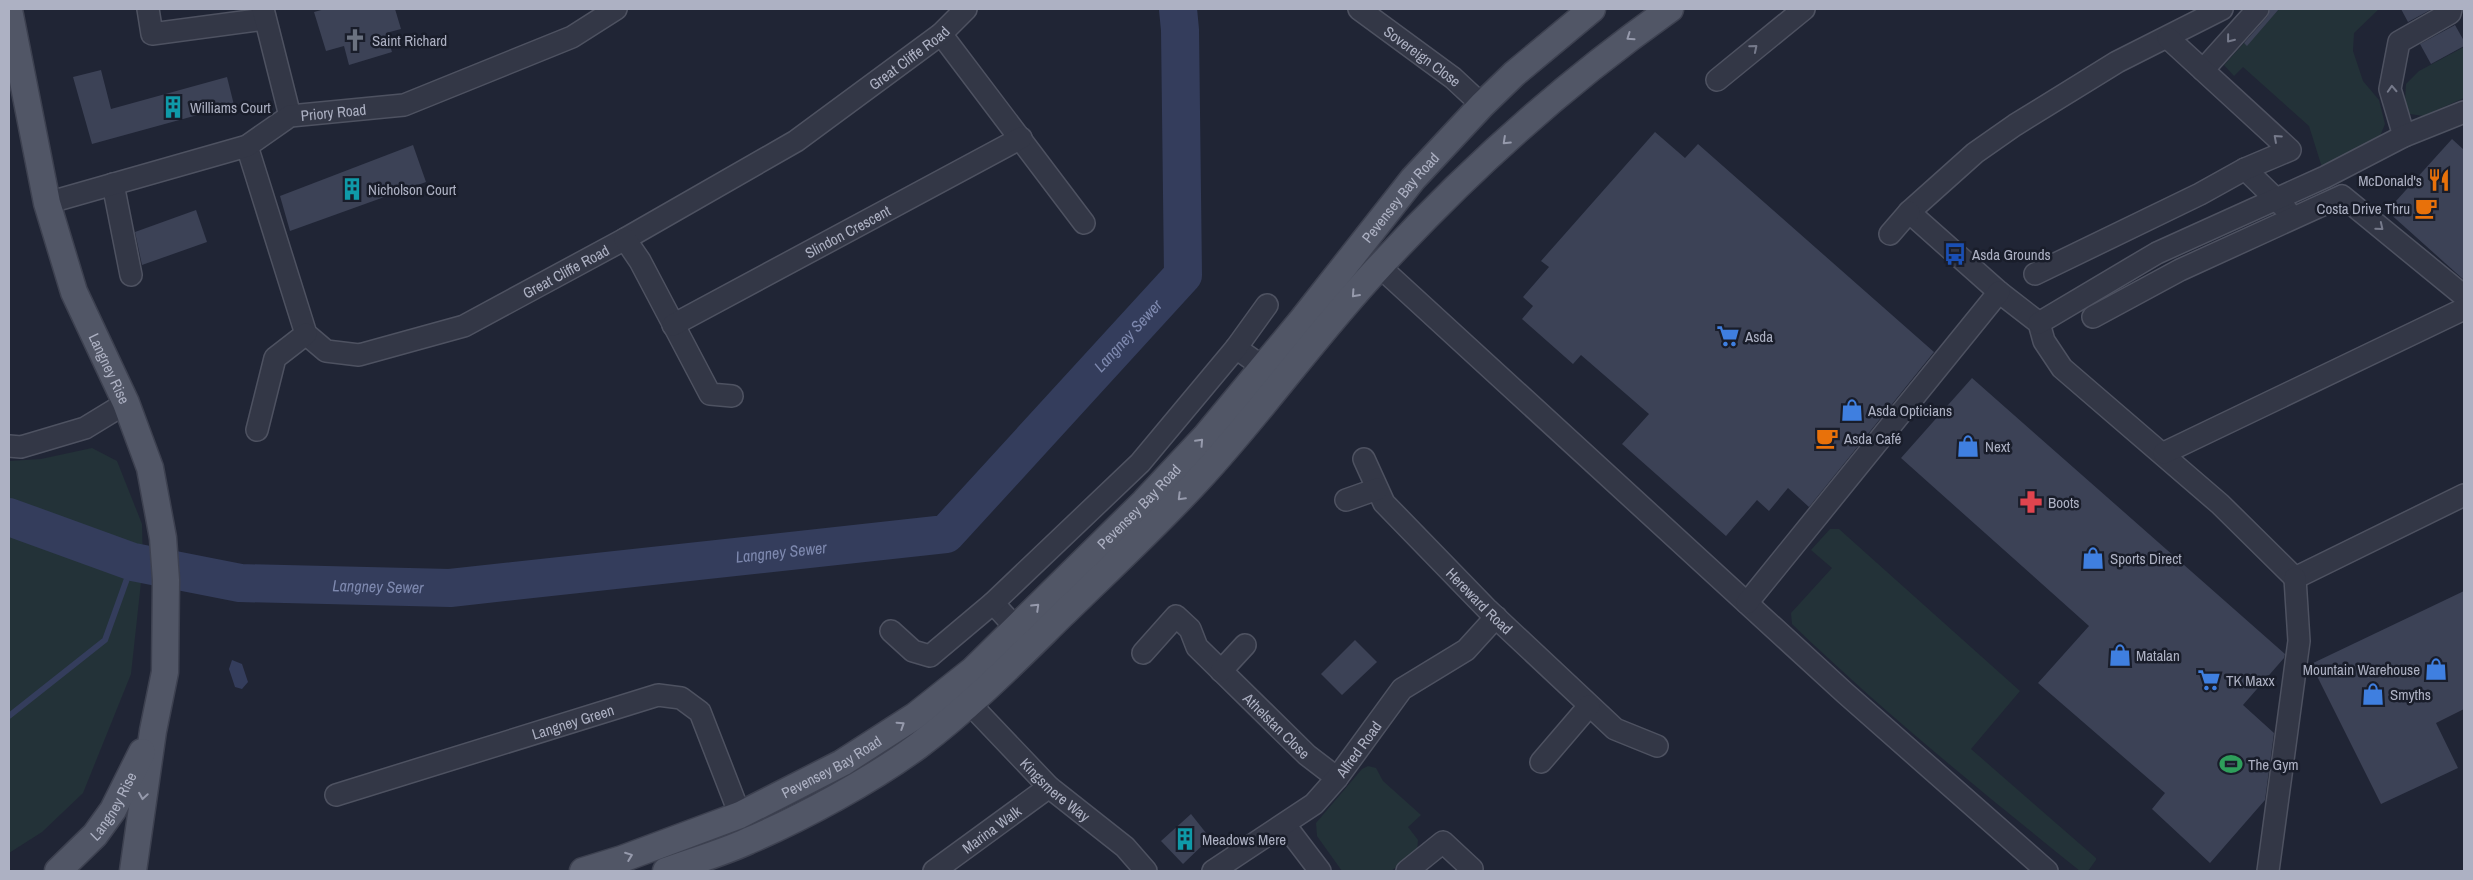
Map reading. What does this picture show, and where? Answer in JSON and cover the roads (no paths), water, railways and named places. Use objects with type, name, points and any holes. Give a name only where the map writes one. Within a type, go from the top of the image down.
[{"type":"main road","name":"Pevensey Bay Road","points":[[583,871],[622,859],[740,814],[842,763],[915,716],[973,670],[1144,502],[1205,437],[1413,179],[1482,105],[1514,74],[1592,9]]},
{"type":"main road","name":"Pevensey Bay Road","points":[[666,871],[749,841],[853,788],[916,747],[970,704],[1200,478],[1379,266],[1458,185],[1539,110],[1618,46],[1670,9]]},
{"type":"main road","name":"Langney Rise","points":[[9,10],[46,203],[74,292],[126,403],[150,468],[163,538],[166,580],[166,672],[153,731],[133,871]]},
{"type":"main road","name":"Langney Rise","points":[[58,871],[95,835],[113,810],[153,731]]},
{"type":"street","points":[[148,9],[152,34],[264,14],[290,116]]},
{"type":"street","name":"Priory Road","points":[[46,203],[248,146],[290,116],[404,105],[572,37],[616,9]]},
{"type":"street","name":"Great Cliffe Road","points":[[306,334],[326,351],[359,355],[464,326],[625,239],[796,141],[941,34],[966,9]]},
{"type":"street","name":"Sovereign Close","points":[[1359,9],[1453,78],[1482,105]]},
{"type":"street","points":[[1717,80],[1804,9]]},
{"type":"street","points":[[1890,234],[1908,212],[1975,153],[2015,125],[2116,62],[2168,38],[2222,9]]},
{"type":"street","points":[[2203,70],[2258,9]]},
{"type":"street","points":[[2404,136],[2390,89],[2399,42],[2450,13],[2452,9]]},
{"type":"street","points":[[941,34],[1084,224]]},
{"type":"street","points":[[2035,274],[2246,169],[2290,150],[2168,38]]},
{"type":"street","points":[[2039,323],[2157,253],[2362,160],[2404,136],[2464,112]]},
{"type":"street","name":"Slindon Crescent","points":[[673,325],[1021,138]]},
{"type":"street","points":[[248,146],[306,334],[275,358],[257,430]]},
{"type":"street","points":[[2246,169],[2295,218]]},
{"type":"street","points":[[113,184],[131,275]]},
{"type":"street","points":[[2093,317],[2180,270],[2342,196],[2464,296]]},
{"type":"street","points":[[1908,212],[1999,292],[2039,323],[2044,341],[2062,368],[2220,504],[2295,578],[2299,641],[2268,871]]},
{"type":"street","points":[[2130,228],[2157,253],[2180,270]]},
{"type":"street","points":[[625,239],[640,261],[710,394],[732,396]]},
{"type":"street","points":[[1379,266],[1747,603],[1968,803],[2047,871]]},
{"type":"street","points":[[1747,603],[1999,292]]},
{"type":"street","points":[[891,631],[913,651],[930,656],[993,603],[1140,463],[1236,348],[1267,306]]},
{"type":"street","points":[[2164,454],[2464,310]]},
{"type":"street","points":[[1236,348],[1263,367]]},
{"type":"street","points":[[9,446],[21,446],[85,428],[126,403]]},
{"type":"street","name":"Hereward Road","points":[[1364,459],[1384,503],[1496,617],[1588,706],[1615,729],[1657,746]]},
{"type":"street","points":[[1346,500],[1377,489]]},
{"type":"street","points":[[2295,578],[2464,495]]},
{"type":"street","points":[[993,603],[1015,628]]},
{"type":"street","name":"Athelstan Close","points":[[1144,653],[1176,616],[1190,629],[1197,647],[1307,755],[1337,778]]},
{"type":"street","name":"Alfred Road","points":[[1213,871],[1314,804],[1337,778],[1402,690],[1466,650],[1496,617]]},
{"type":"street","points":[[1221,671],[1245,645]]},
{"type":"street","name":"Langney Green","points":[[336,795],[658,695],[681,698],[700,712],[740,814]]},
{"type":"street","name":"Kingsmere Way","points":[[970,704],[1050,787],[1124,847],[1146,871]]},
{"type":"street","points":[[1540,762],[1588,706]]},
{"type":"street","name":"Marina Walk","points":[[934,871],[1050,787]]},
{"type":"street","points":[[1285,825],[1320,871]]},
{"type":"street","points":[[1407,871],[1444,842],[1472,869]]},
{"type":"water","points":[[232,660],[242,664],[248,682],[242,689],[235,687],[229,669]]},
{"type":"waterway","name":"Langney Sewer","points":[[9,517],[133,562],[240,583],[450,588],[946,534],[1183,275],[1180,30],[1178,9]]},
{"type":"waterway","points":[[9,716],[105,640],[133,562]]},
{"type":"place","name":"Saint Richard","points":[[355,40]]},
{"type":"place","name":"Williams Court","points":[[173,107]]},
{"type":"place","name":"McDonald's","points":[[2439,180]]},
{"type":"place","name":"Nicholson Court","points":[[352,189]]},
{"type":"place","name":"Costa Drive Thru","points":[[2426,208]]},
{"type":"place","name":"Asda Grounds","points":[[1955,254]]},
{"type":"place","name":"Asda","points":[[1728,336]]},
{"type":"place","name":"Asda Opticians","points":[[1852,410]]},
{"type":"place","name":"Asda Café","points":[[1827,438]]},
{"type":"place","name":"Next","points":[[1968,446]]},
{"type":"place","name":"Boots","points":[[2031,502]]},
{"type":"place","name":"Sports Direct","points":[[2093,558]]},
{"type":"place","name":"Matalan","points":[[2120,655]]},
{"type":"place","name":"Mountain Warehouse","points":[[2436,669]]},
{"type":"place","name":"TK Maxx","points":[[2209,680]]},
{"type":"place","name":"Smyths","points":[[2373,694]]},
{"type":"place","name":"The Gym","points":[[2231,764]]},
{"type":"place","name":"Meadows Mere","points":[[1185,839]]}]
